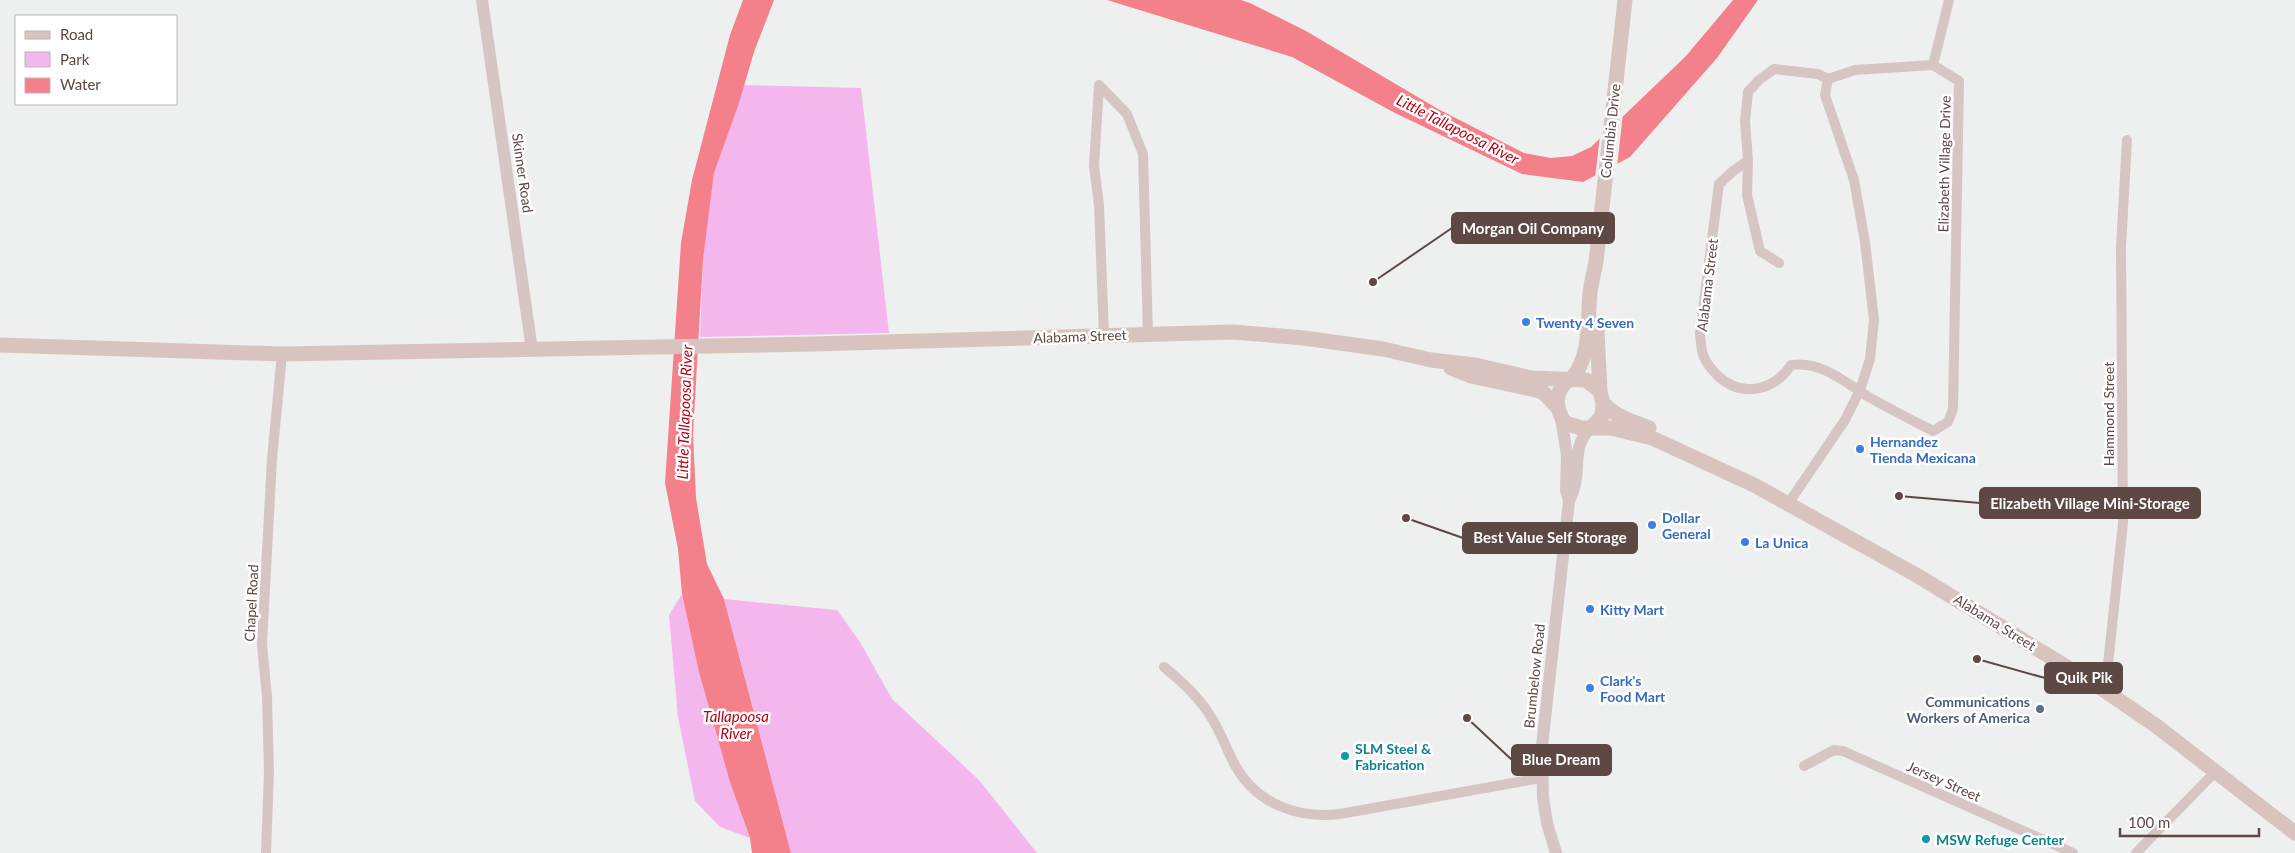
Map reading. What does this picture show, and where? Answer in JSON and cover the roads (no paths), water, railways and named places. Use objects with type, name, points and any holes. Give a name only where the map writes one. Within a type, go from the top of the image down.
[{"type":"main road","name":"Columbia Drive","points":[[1570,379],[1586,354],[1590,291],[1596,262],[1625,0]]},
{"type":"main road","name":"Columbia Drive","points":[[1596,262],[1599,292],[1596,349],[1602,397]]},
{"type":"main road","name":"Alabama Street","points":[[0,345],[282,354],[532,350],[728,344],[813,344],[1233,332],[1304,338],[1383,349],[1431,360],[1474,365],[1532,378],[1570,379]]},
{"type":"main road","name":"Alabama Street","points":[[1431,360],[1471,376],[1544,393],[1559,412]]},
{"type":"main road","points":[[1570,379],[1586,380],[1602,397],[1602,416],[1590,428],[1569,425],[1559,412],[1558,390],[1570,379]]},
{"type":"main road","name":"Alabama Street","points":[[1602,397],[1612,412],[1704,451],[1732,466],[1754,485]]},
{"type":"main road","name":"Alabama Street","points":[[1590,428],[1612,428],[1652,438],[1754,485],[1939,588],[2098,686],[2216,771],[2295,833]]},
{"type":"street","name":"Skinner Road","points":[[482,0],[532,350]]},
{"type":"street","points":[[1779,264],[1760,251],[1747,195],[1748,161],[1745,121],[1748,92],[1759,80],[1774,69],[1818,74],[1828,79],[1855,70],[1933,65],[1949,0]]},
{"type":"street","name":"Elizabeth Village Drive","points":[[1860,390],[1933,431],[1948,422],[1953,409],[1959,81],[1933,65]]},
{"type":"street","points":[[1788,504],[1844,420],[1860,390],[1870,360],[1874,320],[1866,242],[1854,180],[1825,95],[1828,79]]},
{"type":"street","points":[[1104,335],[1099,205],[1094,166],[1099,85],[1127,114],[1143,154],[1148,334]]},
{"type":"street","name":"Hammond Street","points":[[2098,686],[2108,664],[2123,523],[2121,247],[2127,140]]},
{"type":"street","name":"Alabama Street","points":[[1748,161],[1733,170],[1719,184],[1700,334],[1704,358],[1721,378],[1734,386],[1749,390],[1763,388],[1776,381],[1791,365],[1805,363],[1829,371],[1860,390]]},
{"type":"street","name":"Chapel Road","points":[[266,853],[269,772],[267,697],[262,644],[272,459],[282,354]]},
{"type":"street","name":"Brumbelow Road","points":[[1559,412],[1566,456],[1566,490],[1569,501]]},
{"type":"street","name":"Brumbelow Road","points":[[1556,853],[1547,823],[1541,778],[1546,698],[1569,501],[1577,481],[1578,444],[1590,428]]},
{"type":"street","points":[[1164,666],[1182,682],[1210,714],[1236,767],[1245,779],[1267,800],[1297,813],[1316,815],[1340,814],[1541,778]]},
{"type":"street","name":"Jersey Street","points":[[1804,766],[1834,750],[1843,751],[2073,853]]},
{"type":"street","points":[[2136,853],[2208,783],[2216,771]]},
{"type":"water","name":"Tallapoosa River","points":[[743,0],[774,0],[754,52],[739,103],[714,173],[703,260],[693,434],[696,498],[707,564],[724,599],[791,853],[752,853],[750,838],[730,782],[699,672],[682,594],[678,549],[665,483],[681,243],[692,180],[730,35]]},
{"type":"water","name":"Little Tallapoosa River","points":[[1107,0],[1241,0],[1250,3],[1306,31],[1438,109],[1524,153],[1551,158],[1572,156],[1591,147],[1686,56],[1733,0],[1758,0],[1717,58],[1630,157],[1583,182],[1522,174],[1395,113],[1292,57]]},
{"type":"place","name":"Morgan Oil Company","points":[[1373,282]]},
{"type":"place","name":"Twenty 4 Seven","points":[[1526,322]]},
{"type":"place","name":"Hernandez Tienda Mexicana","points":[[1860,449]]},
{"type":"place","name":"Elizabeth Village Mini-Storage","points":[[1899,496]]},
{"type":"place","name":"Best Value Self Storage","points":[[1406,518]]},
{"type":"place","name":"Dollar General","points":[[1652,525]]},
{"type":"place","name":"La Unica","points":[[1745,542]]},
{"type":"place","name":"Kitty Mart","points":[[1590,609]]},
{"type":"place","name":"Quik Pik","points":[[1977,659]]},
{"type":"place","name":"Clark's Food Mart","points":[[1590,688]]},
{"type":"place","name":"Communications Workers of America","points":[[2040,709]]},
{"type":"place","name":"Blue Dream","points":[[1467,718]]},
{"type":"place","name":"SLM Steel & Fabrication","points":[[1345,756]]},
{"type":"place","name":"MSW Refuge Center","points":[[1926,839]]}]
